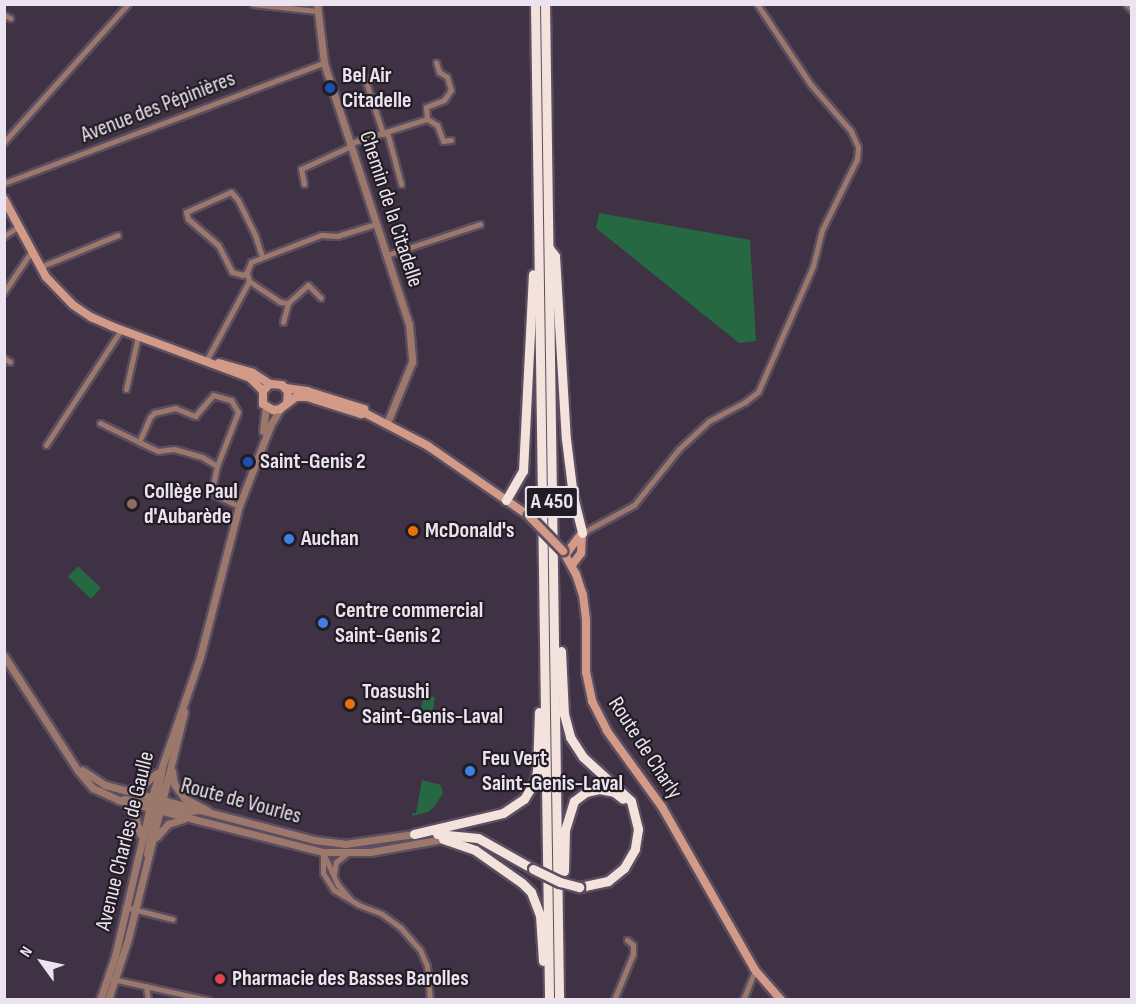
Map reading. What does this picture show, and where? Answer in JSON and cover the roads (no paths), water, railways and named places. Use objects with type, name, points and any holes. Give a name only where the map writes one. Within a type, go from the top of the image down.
[{"type":"highway","name":"A 450","points":[[535,4],[549,997]]},
{"type":"highway","name":"A 450","points":[[545,4],[559,999]]},
{"type":"highway","points":[[549,248],[555,256],[565,430],[573,496],[582,533]]},
{"type":"highway","points":[[506,500],[523,471],[533,274],[538,265]]},
{"type":"highway","points":[[414,834],[478,838],[560,882],[579,886],[608,881],[630,860],[638,838],[631,801],[623,791],[583,757],[570,737],[564,714],[560,644],[554,635]]},
{"type":"highway","points":[[414,834],[503,813],[524,800],[535,781],[537,771],[539,691],[544,681]]},
{"type":"highway","points":[[558,901],[564,896],[567,819],[574,801],[586,792],[598,789],[614,792],[631,807]]},
{"type":"highway","points":[[447,836],[475,850],[522,883],[531,892],[540,915],[543,983],[549,997]]},
{"type":"main road","points":[[4,199],[40,267],[59,292],[73,305],[91,317],[121,330],[250,378],[263,391]]},
{"type":"main road","points":[[206,361],[253,373],[270,384]]},
{"type":"main road","points":[[279,383],[286,388],[289,395],[287,403],[280,409],[273,410],[266,407],[262,400],[263,391],[270,384],[279,383]]},
{"type":"main road","name":"Route de Charly","points":[[286,388],[307,391],[364,409],[365,413]]},
{"type":"main road","name":"Route de Charly","points":[[287,403],[296,397],[307,397],[361,414],[365,413],[387,423],[428,446],[529,516],[564,553],[572,565],[583,595],[586,620],[586,672],[592,701],[607,730],[662,807],[755,970],[782,999]]},
{"type":"main road","points":[[564,553],[582,533]]},
{"type":"main road","points":[[572,565],[581,553],[582,533]]},
{"type":"street","points":[[4,142],[128,4]]},
{"type":"street","points":[[253,4],[317,8]]},
{"type":"street","points":[[582,533],[634,505],[679,449],[709,421],[745,402],[758,392],[813,266],[822,230],[857,159],[858,147],[851,131],[811,85],[757,4]]},
{"type":"street","points":[[1126,4],[1131,10]]},
{"type":"street","name":"Chemin de la Citadelle","points":[[317,8],[324,63],[409,324],[412,362],[387,423]]},
{"type":"street","points":[[427,120],[426,107],[444,100],[450,90],[447,77],[439,72],[436,62]]},
{"type":"street","name":"Avenue des Pépinières","points":[[4,183],[324,63]]},
{"type":"street","points":[[374,76],[366,82],[401,184]]},
{"type":"street","points":[[304,184],[301,169],[351,145],[427,120],[437,125],[443,141],[452,140]]},
{"type":"street","points":[[247,272],[243,275],[232,272],[218,245],[188,219],[186,212],[231,192],[238,200],[255,235],[261,256]]},
{"type":"street","points":[[206,361],[249,281],[247,272],[251,262],[261,256],[321,235],[337,236],[376,224]]},
{"type":"street","points":[[387,255],[480,224]]},
{"type":"street","points":[[4,236],[18,227]]},
{"type":"street","points":[[40,267],[118,235]]},
{"type":"street","points":[[4,292],[31,252]]},
{"type":"street","points":[[249,281],[280,302],[288,303]]},
{"type":"street","points":[[283,322],[288,303],[308,285],[321,298]]},
{"type":"street","points":[[46,445],[121,330]]},
{"type":"street","points":[[126,389],[138,336]]},
{"type":"street","points":[[139,442],[154,413],[175,408],[195,416],[201,412],[213,394],[225,396],[236,405],[238,412],[217,466],[213,493],[237,505]]},
{"type":"street","name":"Avenue Charles de Gaulle","points":[[162,762],[200,657],[237,505],[266,424],[266,407]]},
{"type":"street","name":"Avenue Charles de Gaulle","points":[[237,505],[271,424],[280,409]]},
{"type":"street","points":[[100,423],[158,451],[174,449],[202,457],[217,466]]},
{"type":"street","name":"Route de Vourles","points":[[4,656],[78,771],[93,788],[119,800]]},
{"type":"street","name":"Avenue Charles de Gaulle","points":[[108,999],[140,842],[171,769],[188,691]]},
{"type":"street","name":"Route de Vourles","points":[[69,756],[95,781],[124,790],[187,818],[288,845],[323,852],[370,852],[447,836]]},
{"type":"street","points":[[124,790],[147,782],[162,762]]},
{"type":"street","points":[[147,863],[147,843],[162,777],[162,762]]},
{"type":"street","points":[[171,769],[174,784],[184,798],[214,814]]},
{"type":"street","points":[[119,800],[156,804]]},
{"type":"street","points":[[119,800],[129,807],[135,816],[140,842]]},
{"type":"street","name":"Avenue Charles de Gaulle","points":[[100,999],[112,979],[135,909],[152,844],[156,804]]},
{"type":"street","name":"Route de Vourles","points":[[156,804],[199,810],[314,840],[345,844],[414,834]]},
{"type":"street","points":[[152,844],[164,827],[187,818]]},
{"type":"street","points":[[278,831],[288,845]]},
{"type":"street","points":[[314,840],[323,852],[333,876],[353,902]]},
{"type":"street","points":[[323,852],[333,845],[345,844]]},
{"type":"street","points":[[323,852],[323,873],[334,890],[353,902],[382,914],[400,927],[420,950],[427,966],[430,999]]},
{"type":"street","points":[[333,876],[336,861],[348,853]]},
{"type":"street","points":[[125,907],[172,919]]},
{"type":"street","points":[[614,999],[633,954],[633,945],[627,940]]},
{"type":"street","points":[[743,999],[755,970]]},
{"type":"street","points":[[112,979],[208,999]]},
{"type":"street","points":[[146,986],[148,999]]},
{"type":"place","name":"Bel Air Citadelle","points":[[330,88]]},
{"type":"place","name":"Saint-Genis 2","points":[[248,462]]},
{"type":"place","name":"Collège Paul d'Aubarède","points":[[132,504]]},
{"type":"place","name":"McDonald's","points":[[413,531]]},
{"type":"place","name":"Auchan","points":[[289,539]]},
{"type":"place","name":"Centre commercial Saint-Genis 2","points":[[323,623]]},
{"type":"place","name":"Toasushi Saint-Genis-Laval","points":[[350,704]]},
{"type":"place","name":"Feu Vert Saint-Genis-Laval","points":[[470,771]]},
{"type":"place","name":"Pharmacie des Basses Barolles","points":[[220,979]]}]
